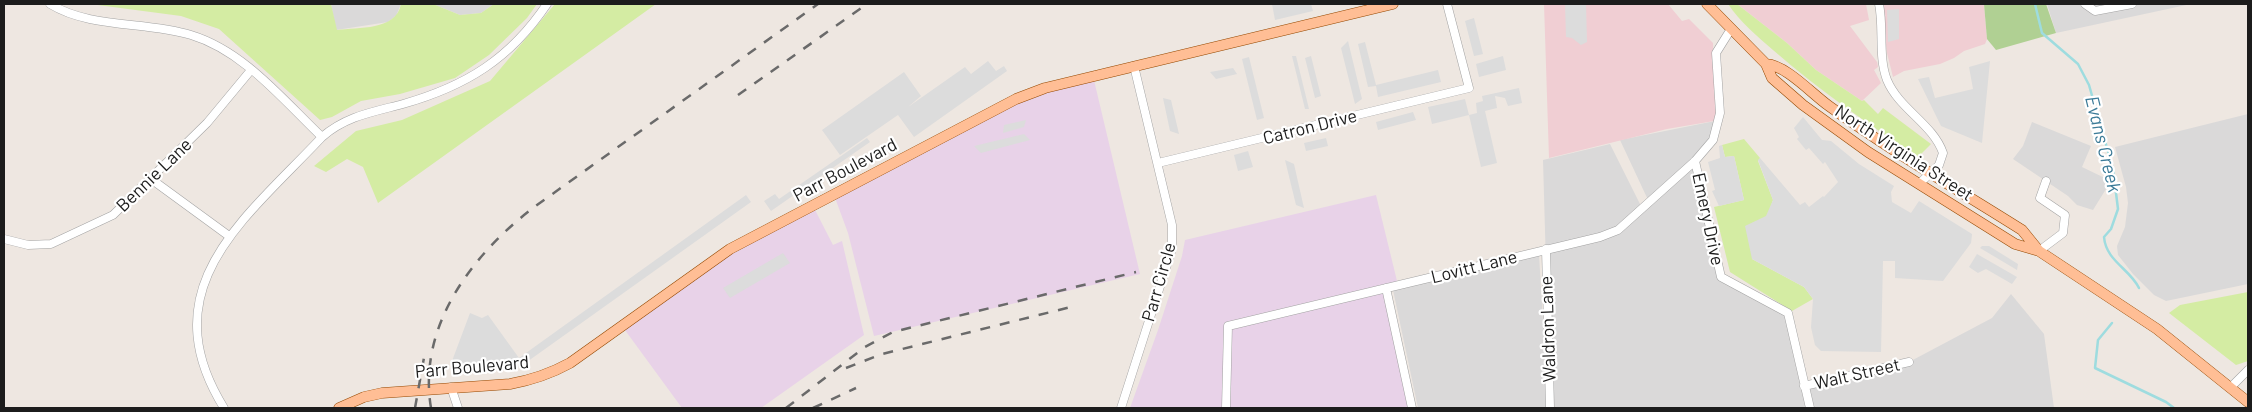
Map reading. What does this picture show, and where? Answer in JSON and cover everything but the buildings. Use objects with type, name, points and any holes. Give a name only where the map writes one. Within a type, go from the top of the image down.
[{"type":"main road","name":"Parr Boulevard","points":[[339,408],[364,397],[382,393],[526,381],[555,371],[570,363],[711,262],[753,237],[1016,99],[1045,88],[1393,4]]},
{"type":"main road","name":"North Virginia Street","points":[[1707,4],[1766,64],[1772,78],[1803,105],[1868,152],[2016,244],[2039,251],[2137,316],[2248,402]]},
{"type":"main road","name":"North Virginia Street","points":[[1766,64],[1775,64],[1849,121],[2022,230],[2039,251]]},
{"type":"street","points":[[50,4],[80,17],[192,35],[225,50],[251,70],[322,137]]},
{"type":"street","points":[[224,408],[209,380],[202,360],[198,335],[198,309],[202,288],[210,266],[229,236],[322,137],[351,117],[435,95],[486,68],[524,35],[547,4]]},
{"type":"street","name":"Catron Drive","points":[[1158,163],[1468,88],[1447,4]]},
{"type":"street","points":[[1879,4],[1887,80],[1902,104],[1923,125],[1944,153],[1941,162],[1919,184]]},
{"type":"street","points":[[2085,4],[2095,11],[2132,4]]},
{"type":"street","name":"Emery Drive","points":[[1730,29],[1716,53],[1720,113],[1717,131],[1708,149],[1695,161],[1721,277],[1788,313],[1810,408]]},
{"type":"street","name":"Parr Circle","points":[[1121,408],[1172,248],[1172,225],[1134,66]]},
{"type":"street","name":"Bennie Lane","points":[[4,239],[41,246],[62,241],[113,215],[207,124],[251,70]]},
{"type":"street","name":"Lovitt Lane","points":[[1226,408],[1228,326],[1600,237],[1618,230],[1695,161]]},
{"type":"street","points":[[151,179],[229,236]]},
{"type":"street","points":[[2039,251],[2062,233],[2065,215],[2040,198],[2046,181]]},
{"type":"street","name":"Waldron Lane","points":[[1546,249],[1550,408]]},
{"type":"street","points":[[1386,288],[1412,408]]},
{"type":"street","name":"Walt Street","points":[[1804,386],[1909,362]]},
{"type":"street","points":[[2231,387],[2248,370]]},
{"type":"street","points":[[451,387],[458,408]]},
{"type":"shaded area","points":[[331,4],[401,4],[396,16],[388,22],[336,30]]},
{"type":"shaded area","points":[[433,4],[494,4],[481,13],[460,15]]},
{"type":"shaded area","points":[[1272,4],[1311,4],[1313,11],[1275,20]]},
{"type":"shaded area","points":[[1544,4],[1668,4],[1682,21],[1689,19],[1713,43],[1715,107],[1720,120],[1667,129],[1549,158]]},
{"type":"shaded area","points":[[1565,4],[1586,4],[1587,42],[1581,45],[1572,38],[1566,37]]},
{"type":"shaded area","points":[[1737,4],[1866,4],[1869,20],[1850,26],[1877,62],[1878,67],[1874,70],[1881,83],[1862,101],[1816,70],[1787,43]]},
{"type":"shaded area","points":[[1881,4],[1984,4],[1987,39],[1985,44],[1964,51],[1940,64],[1904,71],[1893,77],[1887,53]]},
{"type":"shaded area","points":[[2047,4],[2191,4],[2056,33]]},
{"type":"shaded area","points":[[1899,9],[1899,39],[1888,42],[1887,10]]},
{"type":"shaded area","points":[[1474,18],[1483,54],[1474,56],[1465,21]]},
{"type":"shaded area","points":[[1348,41],[1362,99],[1355,104],[1341,48]]},
{"type":"shaded area","points":[[1365,42],[1376,85],[1438,70],[1441,82],[1378,97],[1376,86],[1368,87],[1358,44]]},
{"type":"shaded area","points":[[1292,56],[1296,56],[1309,109],[1305,109]]},
{"type":"shaded area","points":[[1311,56],[1321,96],[1315,98],[1305,58]]},
{"type":"shaded area","points":[[1503,56],[1506,70],[1479,77],[1476,64]]},
{"type":"shaded area","points":[[1249,57],[1264,118],[1257,120],[1242,59]]},
{"type":"shaded area","points":[[988,61],[996,71],[1004,66],[1007,71],[914,137],[898,115],[840,155],[822,130],[904,72],[921,96],[908,107],[965,67],[971,74]]},
{"type":"shaded area","points":[[1990,61],[1982,143],[1941,126],[1918,79],[1929,77],[1935,98],[1973,89],[1969,67]]},
{"type":"shaded area","points":[[1233,68],[1237,74],[1216,79],[1210,72]]},
{"type":"shaded area","points":[[1093,76],[1140,274],[874,336],[848,233],[834,195],[1016,99]]},
{"type":"shaded area","points":[[1519,88],[1522,103],[1508,106],[1505,98],[1495,96],[1497,108],[1485,111],[1497,163],[1481,167],[1469,115],[1477,113],[1476,103],[1483,101],[1482,96]]},
{"type":"shaded area","points":[[1163,98],[1171,100],[1179,134],[1170,131]]},
{"type":"shaded area","points":[[1465,99],[1469,115],[1432,124],[1428,107]]},
{"type":"shaded area","points":[[1413,112],[1416,120],[1378,130],[1376,122]]},
{"type":"shaded area","points":[[2248,114],[2248,284],[2166,301],[2154,295],[2133,274],[2118,255],[2117,246],[2125,227],[2128,203],[2126,187],[2115,147]]},
{"type":"shaded area","points":[[1803,117],[1822,140],[1831,141],[1859,164],[1894,186],[1891,192],[1892,202],[1911,213],[1919,201],[1972,234],[1971,243],[1943,281],[1895,278],[1895,261],[1883,261],[1881,352],[1821,351],[1815,345],[1811,327],[1813,299],[1804,287],[1752,259],[1745,226],[1766,216],[1773,200],[1758,160],[1760,158],[1800,205],[1805,202],[1809,207],[1824,197],[1838,182],[1825,162],[1823,164],[1809,148],[1806,150],[1797,139],[1799,137],[1794,128]]},
{"type":"shaded area","points":[[1026,120],[1024,127],[1003,133],[1004,125]]},
{"type":"shaded area","points":[[1720,120],[1713,140],[1695,161],[1721,277],[1788,313],[1804,385],[1909,362],[1992,318],[2011,294],[2044,334],[2054,408],[1550,408],[1543,160],[1610,144],[1642,208],[1649,202],[1620,140]]},
{"type":"shaded area","points":[[2032,122],[2091,146],[2082,167],[2111,181],[2093,210],[2077,205],[2068,196],[2013,159],[2023,146]]},
{"type":"shaded area","points":[[1024,134],[1030,140],[981,153],[974,146]]},
{"type":"shaded area","points":[[867,138],[870,142],[771,211],[764,201],[775,194],[779,199]]},
{"type":"shaded area","points":[[1326,138],[1328,146],[1306,151],[1304,143]]},
{"type":"shaded area","points":[[1722,145],[1725,157],[1734,156],[1744,200],[1719,206],[1712,191],[1715,190],[1708,162],[1720,158],[1719,146]]},
{"type":"shaded area","points":[[1248,151],[1253,167],[1238,171],[1234,155]]},
{"type":"shaded area","points":[[1285,160],[1294,164],[1304,208],[1296,205]]},
{"type":"shaded area","points":[[746,195],[751,202],[524,364],[519,358]]},
{"type":"shaded area","points":[[1376,195],[1398,285],[1386,288],[1412,408],[1130,408],[1158,330],[1182,256],[1185,240]]},
{"type":"shaded area","points":[[813,206],[833,245],[842,241],[864,335],[761,408],[682,408],[622,326],[711,262]]},
{"type":"shaded area","points":[[1982,246],[1989,246],[2018,264],[2017,270],[1980,248]]},
{"type":"shaded area","points":[[783,253],[790,263],[730,298],[723,288]]},
{"type":"shaded area","points":[[1539,254],[1548,408],[1418,408],[1393,290]]},
{"type":"shaded area","points":[[1977,254],[2017,277],[2012,284],[1986,269],[1978,273],[1969,267]]},
{"type":"shaded area","points":[[470,313],[482,318],[488,315],[519,358],[507,365],[503,361],[501,366],[462,369],[461,363],[452,361]]},
{"type":"green space","points":[[90,4],[331,4],[337,30],[365,28],[384,23],[398,13],[401,4],[433,4],[460,15],[481,13],[494,4],[537,4],[527,18],[489,55],[455,78],[400,94],[361,101],[332,117],[320,120],[219,29],[181,16]]},
{"type":"green space","points":[[555,4],[656,4],[378,203],[363,167],[347,159],[326,172],[314,166],[356,131],[402,120],[490,81]]},
{"type":"green space","points":[[1728,4],[1737,4],[1787,43],[1816,70],[1862,101],[1864,100],[1878,114],[1883,108],[1931,144],[1918,157],[1881,132],[1790,65],[1749,28]]},
{"type":"green space","points":[[1984,4],[2046,4],[2056,33],[1996,50],[1987,39]]},
{"type":"green space","points":[[1744,139],[1760,158],[1758,161],[1773,200],[1752,259],[1804,287],[1813,299],[1792,311],[1730,272],[1714,207],[1744,200],[1734,156],[1725,157],[1722,145]]},
{"type":"green space","points":[[2248,292],[2248,361],[2236,365],[2169,313],[2180,305]]},
{"type":"waterway","name":"Evans Creek","points":[[2035,4],[2042,33],[2078,64],[2089,85],[2113,169],[2118,209],[2111,229],[2104,237],[2109,252],[2139,288]]},
{"type":"waterway","name":"Evans Creek","points":[[2112,323],[2098,340],[2095,368],[2166,402],[2174,408]]},
{"type":"railway","points":[[431,408],[429,377],[433,348],[442,320],[455,293],[472,268],[492,245],[537,205],[818,4]]},
{"type":"railway","points":[[738,95],[867,4]]},
{"type":"railway","points":[[786,408],[865,347],[893,332],[1136,272]]},
{"type":"railway","points":[[846,368],[882,354],[1075,306]]},
{"type":"railway","points":[[415,408],[425,352]]},
{"type":"railway","points":[[813,408],[856,388]]}]
